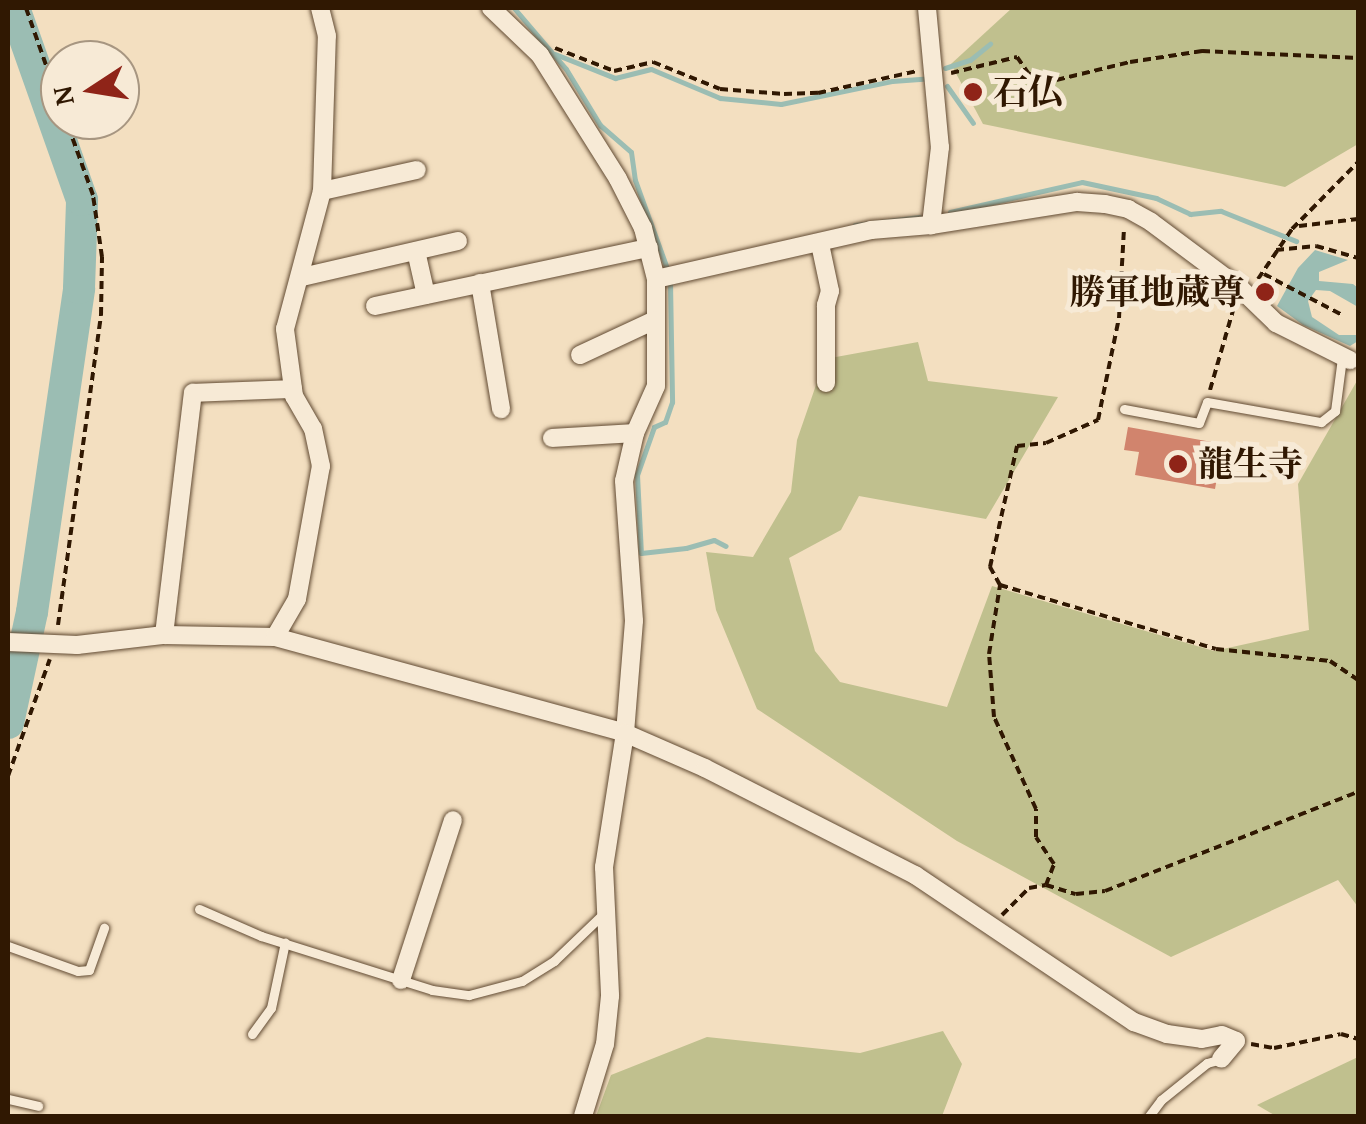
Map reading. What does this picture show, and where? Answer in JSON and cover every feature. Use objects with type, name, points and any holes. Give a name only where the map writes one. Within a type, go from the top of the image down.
[{"type":"street","points":[[276,637],[298,599],[321,466],[313,430],[293,389],[284,329],[302,277],[322,191],[328,36],[320,8]]},
{"type":"street","points":[[490,8],[540,55],[618,180],[649,248],[657,278],[656,386],[634,433],[624,481],[634,621],[625,733],[604,867],[610,996],[605,1044],[583,1116]]},
{"type":"street","points":[[928,8],[940,147],[931,226]]},
{"type":"street","points":[[322,191],[417,170]]},
{"type":"street","points":[[657,278],[871,230],[931,226],[1036,206],[1105,204],[1128,209],[1151,222],[1246,294],[1276,323],[1346,359]]},
{"type":"street","points":[[302,277],[458,241]]},
{"type":"street","points":[[820,244],[830,291],[826,305],[826,382]]},
{"type":"street","points":[[375,306],[649,248]]},
{"type":"street","points":[[416,250],[426,295]]},
{"type":"street","points":[[480,284],[501,409]]},
{"type":"street","points":[[580,355],[656,320]]},
{"type":"street","points":[[164,636],[193,393],[293,389]]},
{"type":"street","points":[[552,438],[634,433]]},
{"type":"street","points":[[8,642],[56,644],[164,636],[276,637],[625,733],[705,768],[915,876],[1134,1022],[1167,1034],[1202,1038],[1222,1035],[1236,1041],[1221,1058]]},
{"type":"street","points":[[400,980],[454,820]]},
{"type":"lane","points":[[1124,409],[1199,423],[1208,402],[1321,422],[1336,411],[1346,359]]},
{"type":"lane","points":[[199,909],[400,980],[469,995],[493,992],[554,961],[605,912]]},
{"type":"lane","points":[[8,946],[78,971],[88,970],[104,928]]},
{"type":"lane","points":[[252,1034],[271,1008],[285,942]]},
{"type":"lane","points":[[1149,1116],[1161,1100],[1207,1063],[1221,1058]]},
{"type":"lane","points":[[8,1099],[38,1106]]},
{"type":"path","points":[[26,8],[40,48]]},
{"type":"path","points":[[551,46],[614,71],[653,62],[720,89],[784,94],[818,92],[932,70],[967,72],[1017,57],[1028,74],[1044,83],[1130,62],[1202,51],[1358,58]]},
{"type":"path","points":[[8,776],[56,644],[101,315],[102,276],[93,196],[73,140]]},
{"type":"path","points":[[1246,294],[1277,248],[1358,162]]},
{"type":"path","points":[[1295,227],[1358,219]]},
{"type":"path","points":[[1046,885],[1054,864],[1036,837],[1036,810],[994,717],[989,654],[1000,586],[990,566],[1017,446],[1046,443],[1098,420],[1119,318],[1123,236]]},
{"type":"path","points":[[1277,248],[1316,246],[1358,258]]},
{"type":"path","points":[[1263,273],[1344,316]]},
{"type":"path","points":[[1213,377],[1232,312]]},
{"type":"path","points":[[1000,586],[1216,649],[1330,661],[1358,680]]},
{"type":"path","points":[[991,925],[1029,888],[1046,885],[1076,894],[1105,891],[1358,792]]},
{"type":"path","points":[[1236,1041],[1274,1048],[1341,1034],[1358,1038]]},
{"type":"green space","points":[[1012,8],[1358,8],[1358,144],[1285,187],[983,124],[951,64]]},
{"type":"green space","points":[[918,342],[928,381],[1058,397],[986,519],[859,496],[841,530],[789,558],[815,651],[840,682],[947,707],[992,586],[1214,651],[1309,630],[1298,484],[1358,379],[1358,907],[1338,880],[1171,957],[957,841],[757,709],[716,610],[706,552],[753,557],[791,492],[797,440],[825,359]]},
{"type":"green space","points":[[943,1031],[962,1064],[942,1116],[596,1116],[611,1075],[707,1037],[860,1053]]},
{"type":"green space","points":[[1358,1057],[1358,1116],[1276,1116],[1257,1105]]},
{"type":"water","points":[[1315,250],[1348,260],[1319,272],[1319,281],[1353,284],[1358,288],[1358,307],[1330,291],[1316,290],[1308,301],[1312,317],[1339,335],[1358,335],[1358,341],[1350,346],[1303,325],[1277,306],[1298,268]]},
{"type":"building","name":"龍生寺","points":[[1128,427],[1223,444],[1215,489],[1135,475],[1139,452],[1124,450]]},
{"type":"waterway","points":[[8,723],[32,612],[79,288],[82,200],[14,8]]},
{"type":"waterway","points":[[514,8],[566,69],[600,125],[631,152],[635,180],[668,271]]},
{"type":"waterway","points":[[945,68],[970,60],[990,44]]},
{"type":"waterway","points":[[555,54],[615,78],[651,69],[720,98],[781,104],[892,81],[923,79]]},
{"type":"waterway","points":[[947,86],[973,123]]},
{"type":"waterway","points":[[950,212],[1082,182],[1156,198],[1190,214],[1221,211],[1296,241]]},
{"type":"waterway","points":[[855,225],[920,217]]},
{"type":"waterway","points":[[670,282],[672,402],[665,422],[654,427],[637,475],[641,553],[714,540],[726,546]]},
{"type":"place","name":"石仏","points":[[973,92]]},
{"type":"place","name":"勝軍地蔵尊","points":[[1265,292]]},
{"type":"place","name":"龍生寺","points":[[1178,464]]}]
